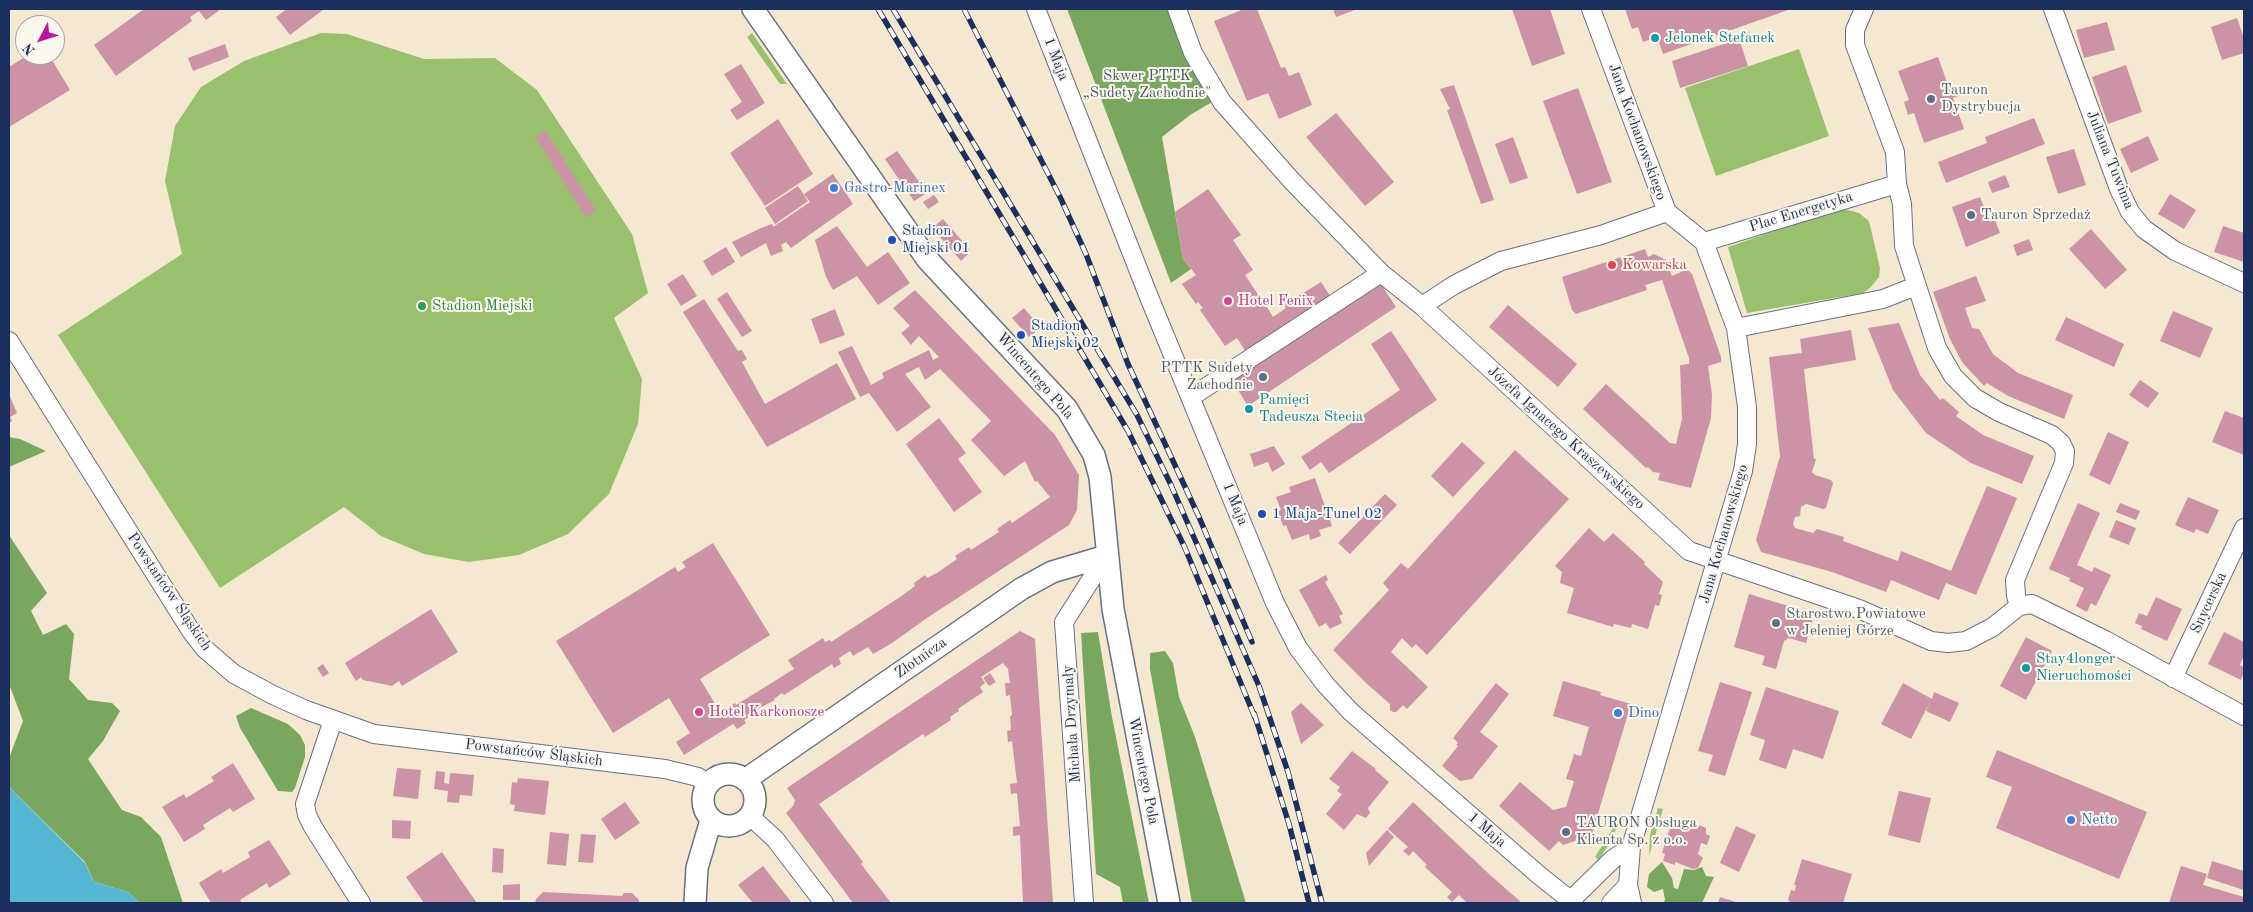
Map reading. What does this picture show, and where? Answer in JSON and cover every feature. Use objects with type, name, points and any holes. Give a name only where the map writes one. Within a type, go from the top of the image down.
[{"type":"street","name":"Wincentego Pola","points":[[753,9],[927,259],[1067,409],[1094,455],[1100,476],[1106,556],[1120,646],[1169,903]]},
{"type":"street","name":"1 Maja","points":[[1036,9],[1146,288],[1275,603],[1306,661],[1325,684],[1378,736],[1573,902]]},
{"type":"street","name":"Józefa Ignacego Kraszewskiego","points":[[1177,9],[1193,53],[1222,102],[1292,181],[1381,274],[1422,306],[1689,551],[1859,609],[1931,641],[1948,643],[1966,640],[1992,627],[2019,606]]},
{"type":"street","name":"Jana Kochanowskiego","points":[[1591,9],[1667,212],[1704,242],[1736,328],[1747,407],[1747,444],[1743,471],[1631,847],[1628,885],[1632,903]]},
{"type":"street","points":[[1864,9],[1855,30],[1855,45],[1895,152],[1897,184],[1902,204],[1904,246],[1937,348],[1948,369],[1964,388],[1985,405],[2052,435],[2064,447],[2066,457],[2064,463],[2015,580],[2019,606],[2032,604],[2044,609],[2244,716]]},
{"type":"street","name":"Juliana Tuwima","points":[[2053,9],[2119,189],[2130,212],[2144,229],[2175,250],[2244,283]]},
{"type":"street","name":"Plac Energetyka","points":[[1704,242],[1897,184]]},
{"type":"street","points":[[1422,306],[1454,285],[1501,261],[1601,235],[1667,212]]},
{"type":"street","points":[[1191,397],[1381,274]]},
{"type":"street","points":[[1736,328],[1883,299],[1916,286]]},
{"type":"street","name":"Powstańców Śląskich","points":[[9,341],[192,631],[205,649],[226,668],[254,685],[333,720],[374,734],[666,769],[698,777],[707,785]]},
{"type":"street","name":"Snycerska","points":[[2173,678],[2244,528]]},
{"type":"street","name":"Złotnicza","points":[[745,780],[1021,589],[1052,572],[1106,556]]},
{"type":"street","name":"Michała Drzymały","points":[[1084,903],[1064,622],[1106,556]]},
{"type":"street","points":[[333,720],[305,804],[313,827],[361,903]]},
{"type":"street","points":[[729,774],[745,780],[752,787],[755,797],[754,807],[750,816],[742,824],[732,827],[721,826],[711,820],[705,812],[702,803],[707,785],[713,779],[729,774]]},
{"type":"street","points":[[750,816],[775,839],[824,903]]},
{"type":"street","points":[[695,903],[697,868],[711,820]]},
{"type":"street","points":[[1573,902],[1600,871],[1613,859],[1631,847]]},
{"type":"street","points":[[1611,903],[1628,885]]},
{"type":"green space","name":"Skwer PTTK „Sudety Zachodnie\"","points":[[1067,9],[1167,9],[1188,61],[1212,102],[1190,115],[1162,137],[1183,259],[1191,269],[1171,283]]},
{"type":"green space","name":"Stadion Miejski","points":[[321,33],[347,34],[424,59],[495,58],[537,90],[632,234],[648,293],[614,318],[642,379],[638,424],[609,494],[568,534],[519,555],[469,562],[424,554],[381,536],[344,507],[220,588],[58,335],[182,254],[165,181],[175,126],[201,87],[244,61]]},
{"type":"green space","points":[[752,33],[787,84],[780,84],[747,37]]},
{"type":"green space","points":[[1799,49],[1829,136],[1716,176],[1685,88]]},
{"type":"green space","points":[[1841,208],[1859,213],[1869,221],[1880,268],[1879,277],[1870,288],[1863,293],[1747,313],[1728,247]]},
{"type":"green space","points":[[9,437],[20,439],[46,451],[9,467]]},
{"type":"green space","points":[[9,535],[47,593],[31,611],[43,635],[66,624],[74,634],[69,679],[88,700],[112,703],[120,711],[103,741],[88,759],[122,810],[141,817],[161,837],[183,903],[140,903],[128,892],[94,882],[85,862],[9,787],[9,758],[23,721],[9,684]]},
{"type":"green space","points":[[1098,632],[1112,717],[1149,903],[1123,903],[1120,887],[1096,874],[1081,633]]},
{"type":"green space","points":[[1165,651],[1173,663],[1179,697],[1195,737],[1246,903],[1192,903],[1150,669],[1150,653]]},
{"type":"green space","points":[[251,708],[288,724],[300,735],[305,745],[305,757],[292,792],[278,791],[240,728],[236,716]]},
{"type":"green space","points":[[1658,808],[1663,809],[1649,856],[1650,835]]},
{"type":"green space","points":[[1622,814],[1612,839],[1599,860],[1595,857]]},
{"type":"green space","points":[[1662,862],[1672,878],[1674,888],[1678,889],[1684,869],[1694,870],[1702,867],[1706,876],[1714,877],[1702,903],[1663,903],[1665,900],[1663,889],[1654,892],[1647,887],[1649,874]]},
{"type":"water","points":[[9,787],[85,863],[94,882],[128,892],[140,903],[9,903]]},
{"type":"building","points":[[144,9],[221,9],[206,20],[199,11],[190,17],[192,21],[116,76],[94,45]]},
{"type":"building","points":[[287,9],[324,9],[290,35],[276,17]]},
{"type":"building","points":[[1244,9],[1257,9],[1281,68],[1285,67],[1289,76],[1299,72],[1312,105],[1279,119],[1268,93],[1247,101],[1214,21]]},
{"type":"building","points":[[1333,9],[1357,9],[1336,17]]},
{"type":"building","points":[[1512,9],[1550,9],[1565,54],[1532,66]]},
{"type":"building","points":[[1625,9],[1791,9],[1663,54],[1657,37],[1643,42],[1638,27],[1632,29]]},
{"type":"building","points":[[2237,18],[2244,38],[2244,53],[2222,60],[2211,27]]},
{"type":"building","points":[[2107,22],[2115,50],[2084,58],[2076,30]]},
{"type":"building","points":[[1739,39],[1748,66],[1680,88],[1672,61]]},
{"type":"building","points":[[225,44],[229,57],[193,71],[188,58]]},
{"type":"building","name":"Tauron Dystrybucja","points":[[1938,57],[1949,88],[1954,86],[1958,96],[1953,98],[1964,129],[1924,143],[1914,113],[1908,115],[1904,102],[1909,100],[1898,71]]},
{"type":"building","points":[[15,63],[15,65],[55,65],[70,90],[9,127],[9,67]]},
{"type":"building","points":[[741,64],[765,103],[737,120],[730,110],[742,102],[724,74]]},
{"type":"building","points":[[2126,65],[2142,112],[2108,124],[2092,77]]},
{"type":"building","points":[[1454,85],[1494,200],[1481,204],[1447,110],[1450,109],[1440,89]]},
{"type":"building","points":[[1578,88],[1612,182],[1577,194],[1543,101]]},
{"type":"building","points":[[1336,113],[1394,182],[1365,206],[1306,137]]},
{"type":"building","points":[[2034,118],[2045,144],[1946,183],[1938,162],[1987,143],[1985,137]]},
{"type":"building","points":[[778,119],[813,174],[765,206],[730,153]]},
{"type":"building","points":[[545,130],[596,211],[586,217],[535,137]]},
{"type":"building","points":[[2148,136],[2159,160],[2131,173],[2120,149]]},
{"type":"building","points":[[1513,137],[1528,178],[1510,184],[1495,144]]},
{"type":"building","points":[[2074,149],[2086,185],[2058,194],[2046,157]]},
{"type":"building","points":[[897,151],[927,193],[914,201],[885,159]]},
{"type":"building","points":[[833,174],[853,204],[791,248],[786,242],[781,245],[783,251],[771,256],[766,243],[741,257],[732,242],[761,228],[772,224],[773,227],[810,202],[804,194]]},
{"type":"building","points":[[2005,175],[2010,187],[1992,193],[1988,182]]},
{"type":"building","points":[[798,186],[808,201],[775,224],[765,208]]},
{"type":"building","name":"Hotel Fenix","points":[[1208,189],[1241,235],[1233,240],[1253,270],[1245,275],[1265,305],[1268,306],[1273,317],[1286,308],[1284,305],[1321,282],[1332,299],[1246,352],[1237,338],[1225,346],[1200,310],[1203,308],[1198,302],[1196,304],[1182,284],[1196,275],[1183,259],[1175,212]]},
{"type":"building","points":[[2170,194],[2196,210],[2184,229],[2158,214]]},
{"type":"building","points":[[934,195],[939,202],[928,209],[923,202]]},
{"type":"building","name":"Tauron Sprzedaż","points":[[1980,197],[1990,222],[1995,220],[2000,233],[1966,247],[1952,207]]},
{"type":"building","points":[[943,219],[971,251],[961,261],[932,228]]},
{"type":"building","points":[[837,226],[867,267],[888,252],[910,283],[878,305],[857,276],[833,290],[826,277],[815,240]]},
{"type":"building","points":[[2223,226],[2244,233],[2244,262],[2214,252]]},
{"type":"building","points":[[2091,229],[2127,270],[2105,289],[2069,249]]},
{"type":"building","points":[[2029,239],[2033,250],[2017,256],[2013,245]]},
{"type":"building","points":[[726,247],[735,262],[712,276],[703,261]]},
{"type":"building","points":[[1645,249],[1648,257],[1654,254],[1666,260],[1672,276],[1685,270],[1692,274],[1721,357],[1721,362],[1708,366],[1712,395],[1711,418],[1691,488],[1658,480],[1660,473],[1653,472],[1648,467],[1646,468],[1583,409],[1606,384],[1670,443],[1676,444],[1682,419],[1680,365],[1689,364],[1689,358],[1662,280],[1645,285],[1647,290],[1576,314],[1572,310],[1562,277]]},
{"type":"building","points":[[683,274],[697,296],[681,306],[667,284]]},
{"type":"building","points":[[1976,276],[1986,301],[1965,308],[1972,328],[1979,329],[1993,354],[2018,373],[2073,395],[2064,419],[2008,396],[1987,383],[1984,386],[1962,362],[1950,339],[1933,292]]},
{"type":"building","points":[[1379,281],[1396,307],[1248,406],[1231,379]]},
{"type":"building","points":[[915,290],[1055,435],[1079,475],[1077,510],[1069,525],[892,643],[873,654],[868,647],[853,656],[850,651],[839,658],[841,664],[834,668],[832,664],[784,695],[782,693],[775,700],[754,711],[755,713],[744,720],[746,723],[737,729],[733,724],[684,755],[676,742],[690,733],[669,698],[613,733],[556,641],[675,567],[678,572],[686,567],[682,562],[713,543],[770,635],[700,679],[720,712],[735,703],[736,705],[794,669],[788,660],[823,638],[825,642],[830,640],[831,642],[900,597],[915,586],[914,583],[925,575],[927,578],[937,573],[957,559],[955,556],[969,547],[971,550],[999,532],[997,529],[1010,520],[1012,523],[1050,497],[1037,481],[1035,482],[1025,461],[1004,476],[971,440],[991,421],[940,369],[925,380],[919,367],[905,374],[931,407],[897,432],[869,393],[860,397],[838,352],[852,346],[871,385],[884,378],[882,373],[929,350],[933,360],[939,357],[919,336],[911,345],[901,333],[910,326],[893,308]]},
{"type":"building","points":[[727,292],[752,331],[742,337],[717,299]]},
{"type":"building","points":[[704,299],[738,351],[742,350],[747,359],[742,362],[765,404],[837,363],[856,399],[767,447],[683,312]]},
{"type":"building","points":[[1508,305],[1577,364],[1558,387],[1489,327]]},
{"type":"building","points":[[1024,308],[1041,328],[1029,337],[1012,318]]},
{"type":"building","points":[[835,309],[845,335],[820,344],[811,319]]},
{"type":"building","points":[[2173,311],[2213,328],[2200,358],[2160,341]]},
{"type":"building","points":[[2066,317],[2124,344],[2114,367],[2055,340]]},
{"type":"building","points":[[1899,323],[1920,375],[1940,400],[1943,398],[1959,412],[1956,416],[1983,435],[2034,456],[2022,484],[1971,463],[1926,433],[1893,390],[1868,328]]},
{"type":"building","points":[[1851,330],[1856,360],[1804,369],[1814,459],[1816,459],[1812,472],[1815,475],[1831,480],[1833,483],[1826,508],[1823,509],[1806,504],[1801,507],[1800,516],[1795,517],[1793,524],[1795,528],[1813,533],[1817,529],[1844,537],[1843,541],[1898,561],[1901,551],[1951,571],[1987,486],[2017,498],[1976,595],[1946,583],[1939,600],[1891,580],[1886,592],[1832,572],[1761,552],[1756,540],[1780,456],[1769,357],[1802,353],[1800,339]]},
{"type":"building","points":[[1391,331],[1437,400],[1329,473],[1321,462],[1310,470],[1301,457],[1400,390],[1371,344]]},
{"type":"building","points":[[2140,380],[2159,393],[2148,408],[2129,395]]},
{"type":"building","points":[[9,394],[17,413],[10,417],[12,421],[9,423]]},
{"type":"building","points":[[2225,411],[2244,418],[2244,455],[2212,442]]},
{"type":"building","points":[[939,418],[966,453],[958,459],[982,492],[954,512],[906,444]]},
{"type":"building","points":[[2108,432],[2129,442],[2110,485],[2089,475]]},
{"type":"building","points":[[1462,442],[1485,463],[1453,497],[1431,476]]},
{"type":"building","points":[[1274,446],[1285,464],[1272,472],[1268,462],[1254,467],[1250,454]]},
{"type":"building","points":[[1515,450],[1569,499],[1427,655],[1416,644],[1412,648],[1402,638],[1391,652],[1428,687],[1407,709],[1403,705],[1396,712],[1393,712],[1390,710],[1390,704],[1333,650],[1389,590],[1383,583],[1401,563],[1408,569]]},
{"type":"building","points":[[1315,478],[1332,526],[1319,530],[1321,536],[1310,540],[1309,534],[1292,540],[1286,525],[1283,526],[1278,511],[1281,510],[1276,497],[1291,492],[1289,487]]},
{"type":"building","points":[[1385,494],[1397,505],[1350,554],[1338,543]]},
{"type":"building","points":[[2188,497],[2219,510],[2208,534],[2196,529],[2194,533],[2175,525]]},
{"type":"building","points":[[2078,503],[2100,513],[2077,565],[2092,572],[2094,567],[2111,575],[2096,606],[2091,603],[2087,612],[2076,606],[2084,588],[2069,581],[2070,578],[2049,569]]},
{"type":"building","points":[[2120,503],[2140,511],[2136,520],[2116,512]]},
{"type":"building","points":[[2116,520],[2136,528],[2129,545],[2109,537]]},
{"type":"building","points":[[1589,528],[1604,542],[1613,533],[1645,562],[1644,564],[1663,582],[1659,594],[1662,595],[1659,606],[1655,605],[1648,629],[1632,624],[1631,628],[1614,624],[1613,627],[1567,613],[1574,588],[1560,583],[1562,572],[1555,566]]},
{"type":"building","points":[[1326,575],[1328,580],[1325,582],[1343,614],[1339,616],[1342,623],[1330,629],[1326,623],[1319,627],[1299,590]]},
{"type":"building","name":"Starostwo Powiatowe w Jeleniej Górze","points":[[1749,594],[1814,614],[1806,643],[1789,638],[1784,641],[1776,669],[1762,665],[1765,656],[1734,647]]},
{"type":"building","points":[[2156,597],[2182,609],[2167,641],[2141,629],[2142,626],[2135,623],[2139,613],[2147,616]]},
{"type":"building","points":[[431,609],[458,652],[402,686],[399,681],[392,686],[363,680],[361,677],[356,681],[345,663]]},
{"type":"building","points":[[1020,631],[1035,639],[1053,903],[1023,903],[1020,835],[1013,836],[1013,827],[1020,826],[1017,793],[1011,794],[1010,784],[1017,783],[1012,741],[1008,742],[1007,731],[1011,730],[1010,716],[1012,715],[1010,695],[1006,696],[1005,683],[1010,683],[1008,669],[1003,663],[981,677],[985,683],[980,687],[983,692],[958,709],[959,711],[950,717],[951,720],[925,737],[923,734],[819,804],[891,903],[853,903],[786,813],[793,806],[795,800],[787,788]]},
{"type":"building","points":[[2224,632],[2244,642],[2244,655],[2240,665],[2244,667],[2244,672],[2241,680],[2208,664]]},
{"type":"building","name":"Stay4longer Nieruchomości","points":[[2026,637],[2052,651],[2026,700],[2000,686]]},
{"type":"building","points":[[323,664],[329,673],[323,677],[317,668]]},
{"type":"building","points":[[990,673],[996,682],[989,686],[983,678]]},
{"type":"building","points":[[1563,681],[1601,692],[1600,695],[1631,704],[1590,840],[1577,836],[1575,841],[1563,845],[1559,841],[1549,851],[1499,806],[1520,782],[1553,810],[1566,807],[1574,781],[1566,779],[1574,754],[1581,756],[1589,727],[1553,716]]},
{"type":"building","points":[[1720,682],[1752,692],[1725,776],[1708,771],[1713,755],[1698,751]]},
{"type":"building","points":[[1496,683],[1509,694],[1480,732],[1498,746],[1472,779],[1460,781],[1442,766],[1458,746],[1456,745],[1458,743],[1453,738]]},
{"type":"building","points":[[1903,683],[1932,699],[1934,692],[1959,703],[1950,722],[1926,711],[1930,702],[1911,739],[1881,724]]},
{"type":"building","points":[[1766,687],[1839,711],[1823,759],[1793,749],[1786,769],[1759,760],[1765,740],[1750,735]]},
{"type":"building","points":[[1301,703],[1324,725],[1301,744],[1291,712]]},
{"type":"building","name":"Netto","points":[[1997,750],[2147,812],[2119,879],[1996,828],[2012,787],[1986,777]]},
{"type":"building","points":[[1352,751],[1376,769],[1389,782],[1368,808],[1370,813],[1366,818],[1357,814],[1344,830],[1326,814],[1342,794],[1337,791],[1340,787],[1329,779]]},
{"type":"building","points":[[233,763],[255,799],[233,812],[230,808],[203,825],[205,829],[184,842],[162,807],[184,794],[186,798],[214,781],[211,777]]},
{"type":"building","points":[[397,768],[421,770],[418,799],[393,796]]},
{"type":"building","points":[[436,771],[445,772],[444,783],[449,784],[450,773],[474,775],[472,796],[460,795],[459,803],[447,802],[448,791],[434,789]]},
{"type":"building","points":[[518,778],[549,781],[545,815],[514,811],[515,805],[510,804],[512,782],[517,783]]},
{"type":"building","points":[[1899,791],[1931,798],[1920,843],[1888,835]]},
{"type":"building","points":[[625,802],[640,823],[615,840],[601,819]]},
{"type":"building","points":[[1413,802],[1522,903],[1467,903],[1459,895],[1452,902],[1447,897],[1452,892],[1425,867],[1427,865],[1413,851],[1409,856],[1403,851],[1408,847],[1388,829]]},
{"type":"building","points":[[1675,819],[1706,828],[1706,834],[1710,836],[1707,845],[1701,843],[1698,854],[1703,858],[1698,868],[1693,869],[1675,862],[1675,865],[1663,861],[1665,854],[1662,853]]},
{"type":"building","points":[[392,820],[411,821],[410,839],[392,838]]},
{"type":"building","points":[[1736,826],[1756,835],[1739,872],[1720,863]]},
{"type":"building","points":[[1387,830],[1394,837],[1369,866],[1366,853]]},
{"type":"building","points":[[550,832],[569,834],[566,866],[547,864]]},
{"type":"building","points":[[581,834],[596,835],[593,863],[578,862]]},
{"type":"building","points":[[269,840],[291,874],[269,888],[267,883],[240,900],[242,903],[211,903],[199,883],[221,869],[223,873],[250,857],[248,852]]},
{"type":"building","points":[[493,848],[504,849],[503,873],[492,872]]},
{"type":"building","points":[[442,852],[477,903],[424,903],[406,877]]},
{"type":"building","points":[[1802,859],[1852,874],[1843,903],[1789,903],[1791,890],[1795,891],[1796,885],[1794,885]]},
{"type":"building","points":[[2212,861],[2244,871],[2244,890],[2207,878]]},
{"type":"building","points":[[763,866],[792,903],[753,903],[738,885]]},
{"type":"building","points":[[2181,866],[2207,874],[2203,885],[2244,897],[2244,903],[2169,903]]},
{"type":"building","points":[[520,884],[520,900],[503,900],[503,885]]},
{"type":"building","points":[[543,892],[622,896],[624,893],[632,893],[639,900],[639,903],[535,903],[536,899]]},
{"type":"building","points":[[1720,897],[1739,903],[1718,903]]},
{"type":"railway","points":[[878,9],[1128,431],[1185,548],[1256,720]]},
{"type":"railway","points":[[893,9],[1137,415],[1171,485],[1259,686],[1288,772],[1322,903]]},
{"type":"railway","points":[[964,9],[1061,199],[1086,254],[1128,364],[1199,517],[1252,642]]},
{"type":"railway","points":[[1254,713],[1289,824],[1309,903]]},
{"type":"place","name":"Jelonek Stefanek","points":[[1655,38]]},
{"type":"place","name":"Tauron Dystrybucja","points":[[1931,99]]},
{"type":"place","name":"Gastro-Marinex","points":[[834,188]]},
{"type":"place","name":"Tauron Sprzedaż","points":[[1971,215]]},
{"type":"place","name":"Stadion Miejski 01","points":[[892,240]]},
{"type":"place","name":"Kowarska","points":[[1612,265]]},
{"type":"place","name":"Hotel Fenix","points":[[1228,301]]},
{"type":"place","name":"Stadion Miejski","points":[[422,306]]},
{"type":"place","name":"Stadion Miejski 02","points":[[1021,335]]},
{"type":"place","name":"PTTK Sudety Zachodnie","points":[[1263,377]]},
{"type":"place","name":"Pamięci Tadeusza Stecia","points":[[1249,409]]},
{"type":"place","name":"1 Maja-Tunel 02","points":[[1262,514]]},
{"type":"place","name":"Starostwo Powiatowe w Jeleniej Górze","points":[[1776,623]]},
{"type":"place","name":"Stay4longer Nieruchomości","points":[[2026,668]]},
{"type":"place","name":"Hotel Karkonosze","points":[[699,712]]},
{"type":"place","name":"Dino","points":[[1618,713]]},
{"type":"place","name":"Netto","points":[[2071,820]]},
{"type":"place","name":"TAURON Obsługa Klienta Sp. z o.o.","points":[[1566,832]]}]
